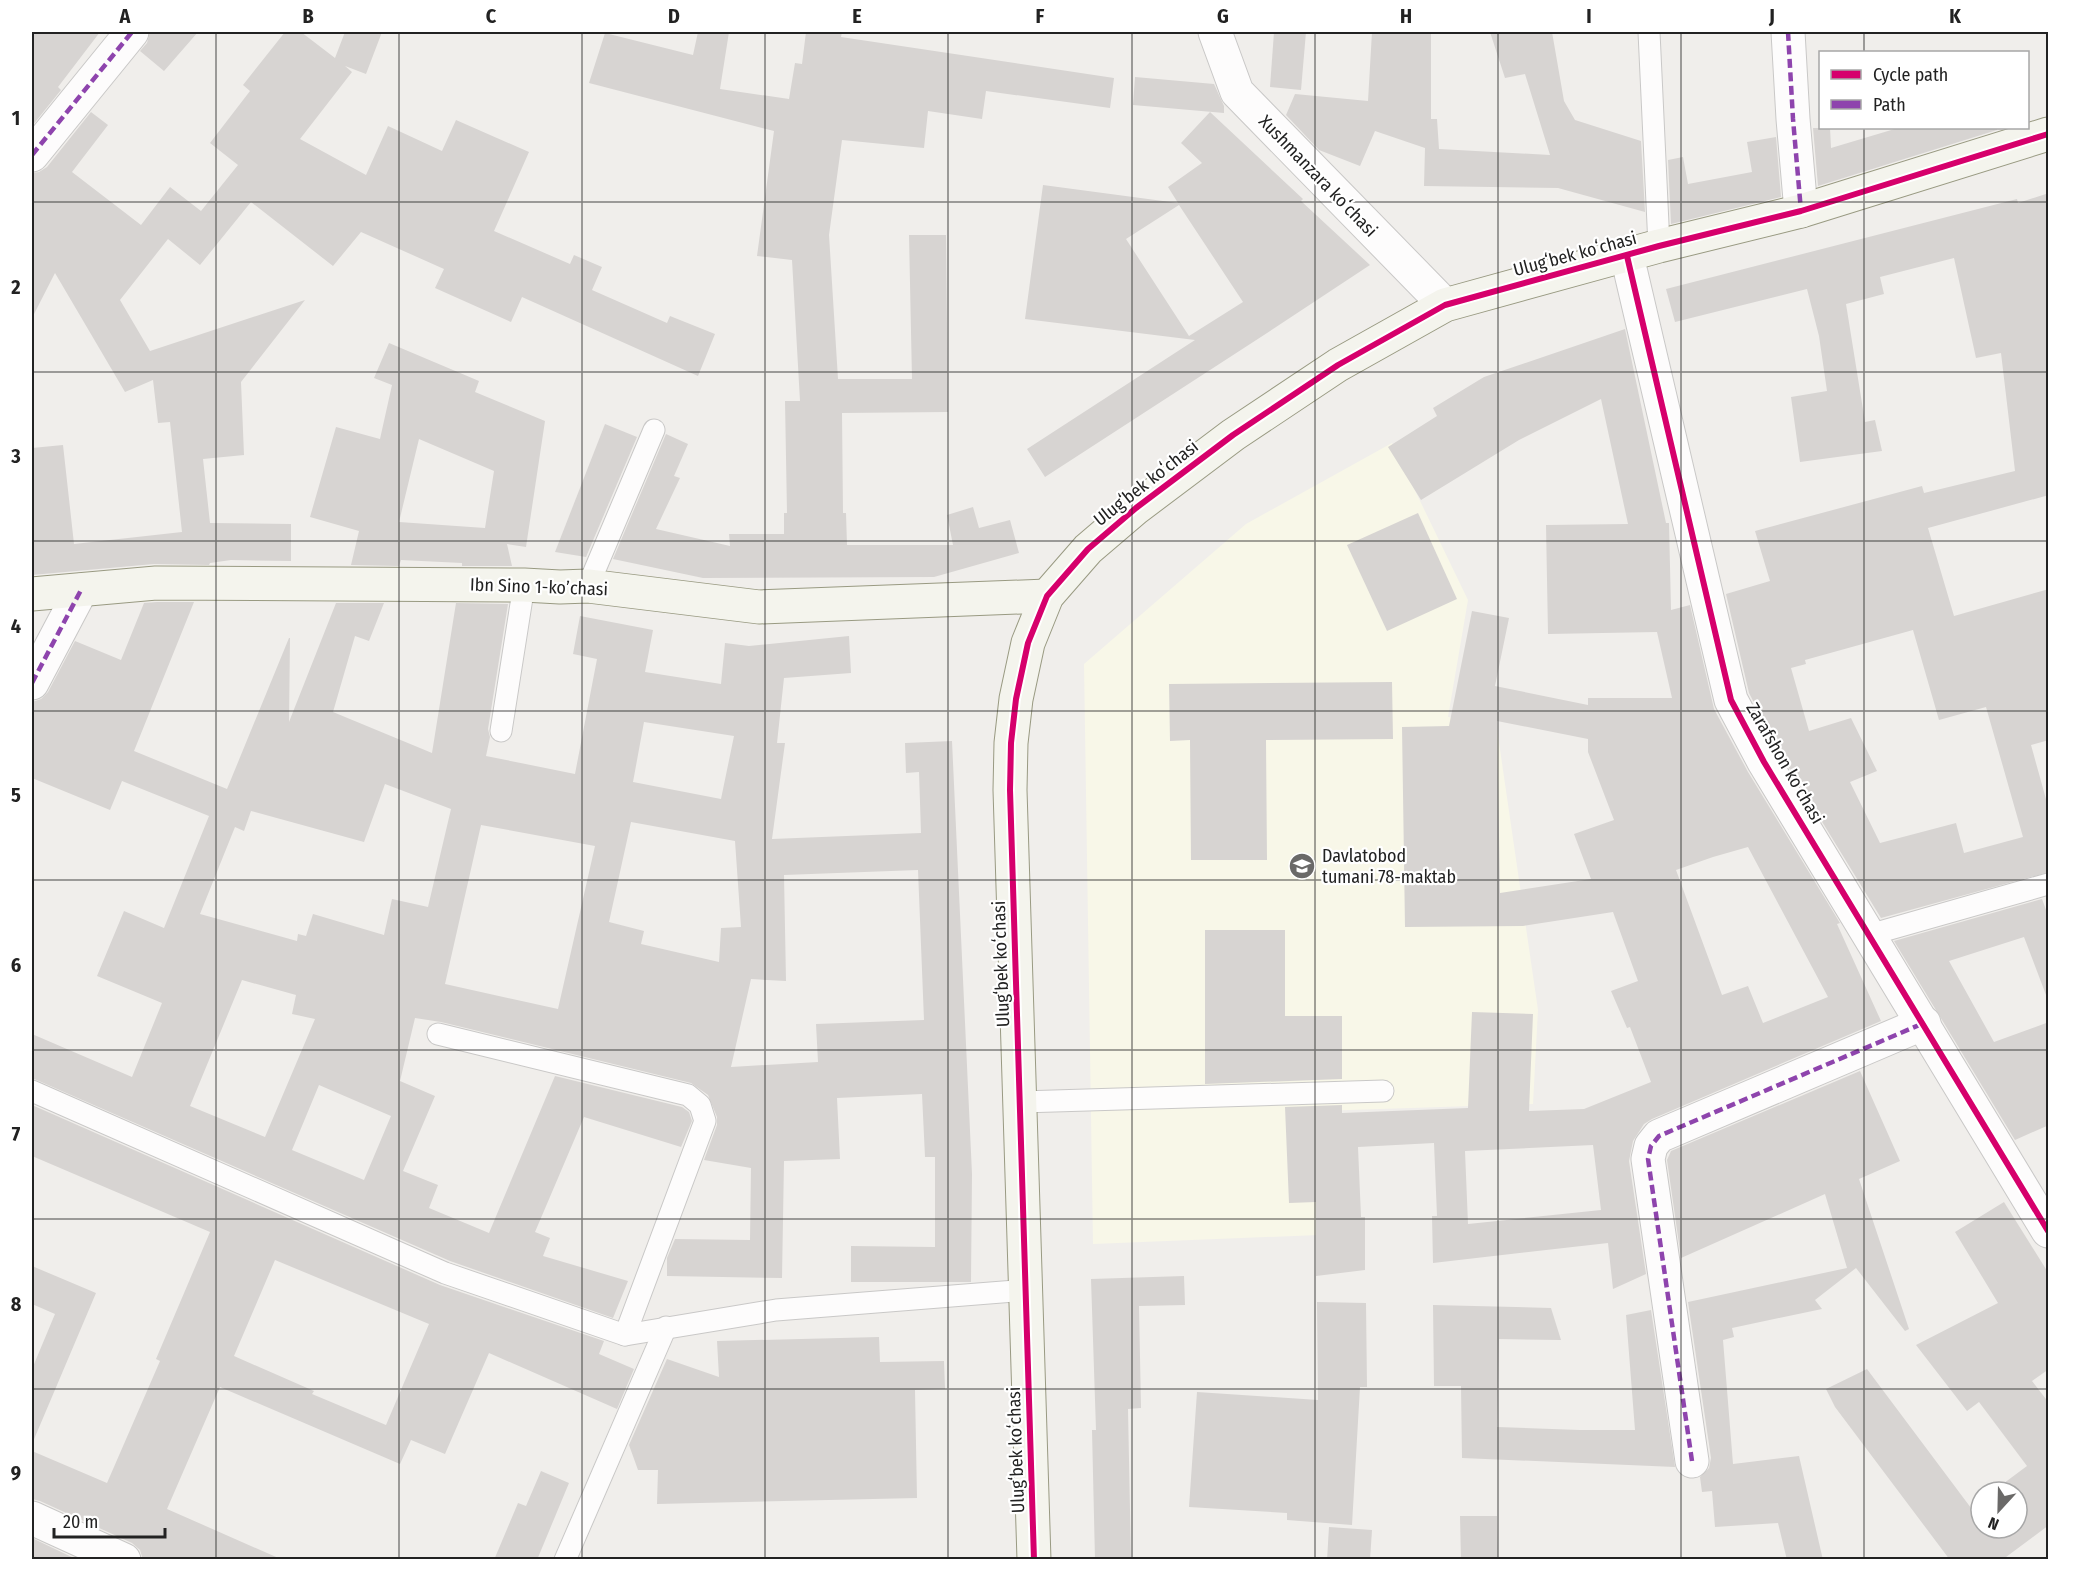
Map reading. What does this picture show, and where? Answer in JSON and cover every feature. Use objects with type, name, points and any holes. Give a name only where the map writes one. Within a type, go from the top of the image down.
[{"type":"street","points":[[32,155],[132,32]]},
{"type":"street","name":"Xushmanzara koʻchasi","points":[[1215,32],[1237,92],[1445,305]]},
{"type":"street","points":[[1788,32],[1792,119],[1801,211]]},
{"type":"street","name":"Ulugʻbek koʻchasi","points":[[1034,1560],[1010,790],[1011,743],[1016,699],[1028,644],[1047,596],[1088,549],[1136,508],[1233,435],[1338,365],[1445,305],[1659,246],[1801,211],[2049,134]]},
{"type":"street","name":"Zarafshon koʻchasi","points":[[1628,256],[1731,700],[1764,762],[2049,1231]]},
{"type":"street","name":"Ibn Sino 1-koʼchasi","points":[[32,594],[156,583],[588,586],[759,607],[1047,596]]},
{"type":"street","points":[[32,682],[81,590]]},
{"type":"street","points":[[1692,1461],[1648,1159],[1651,1146],[1659,1136],[1924,1023]]},
{"type":"street","points":[[32,1518],[124,1560]]},
{"type":"lane","points":[[1649,32],[1659,246]]},
{"type":"lane","points":[[588,586],[654,430]]},
{"type":"lane","points":[[501,731],[524,585]]},
{"type":"lane","points":[[1869,935],[2049,884]]},
{"type":"lane","points":[[438,1034],[688,1095],[700,1106],[705,1121],[625,1335]]},
{"type":"lane","points":[[32,1091],[445,1273],[625,1335],[776,1310],[1027,1290]]},
{"type":"lane","points":[[1020,1102],[1383,1091]]},
{"type":"lane","points":[[565,1560],[666,1327]]},
{"type":"shaded area","name":"Davlatobod tumani 78-maktab","points":[[1392,443],[1468,600],[1448,717],[1496,722],[1538,1010],[1533,1104],[1318,1111],[1319,1235],[1093,1244],[1084,664],[1246,524]]},
{"type":"building","points":[[32,32],[100,32],[58,87],[61,90],[32,126]]},
{"type":"building","points":[[150,32],[198,32],[164,71],[140,51],[147,43]]},
{"type":"building","points":[[285,32],[301,32],[335,58],[345,32],[382,32],[366,74],[345,66],[352,72],[300,139],[366,175],[388,126],[442,151],[456,120],[529,152],[494,231],[570,264],[574,255],[602,267],[592,290],[667,323],[670,316],[715,334],[698,376],[522,297],[511,322],[435,288],[444,269],[361,232],[333,266],[251,202],[200,265],[168,239],[120,300],[150,351],[305,300],[241,382],[244,455],[203,459],[210,523],[291,524],[291,561],[231,560],[209,565],[154,564],[32,575],[32,448],[63,445],[74,544],[182,532],[170,422],[158,423],[153,380],[125,392],[55,273],[32,318],[32,173],[47,167],[91,112],[108,125],[72,172],[141,225],[170,187],[201,211],[238,165],[210,143],[250,91],[243,85]]},
{"type":"building","points":[[698,32],[729,32],[720,89],[789,99],[795,63],[802,64],[806,32],[842,32],[841,37],[1114,78],[1110,108],[986,91],[982,119],[928,111],[924,148],[842,140],[829,235],[838,379],[912,379],[909,235],[946,235],[948,412],[842,413],[843,513],[846,513],[847,545],[953,545],[947,515],[973,507],[979,528],[1010,520],[1019,553],[934,577],[703,578],[613,559],[666,434],[688,444],[674,476],[680,478],[656,529],[730,546],[729,534],[784,534],[784,513],[787,513],[785,401],[800,401],[792,260],[757,256],[774,131],[589,83],[605,33],[693,55]]},
{"type":"building","points":[[1274,32],[1306,32],[1301,90],[1270,87]]},
{"type":"building","points":[[1372,32],[1431,32],[1431,119],[1437,119],[1439,149],[1550,155],[1525,74],[1505,78],[1490,32],[1552,32],[1564,101],[1575,120],[1641,141],[1645,212],[1558,188],[1424,186],[1425,148],[1375,131],[1360,166],[1319,150],[1286,115],[1295,94],[1368,101]]},
{"type":"building","points":[[1135,77],[1214,84],[1224,106],[1224,113],[1133,105]]},
{"type":"building","points":[[1210,112],[1370,265],[1045,477],[1027,449],[1195,340],[1025,319],[1043,185],[1178,203],[1168,187],[1202,163],[1181,143]],"holes":[[[1179,205],[1243,302],[1189,336],[1126,239]]]},
{"type":"building","points":[[1813,128],[1830,129],[1831,148],[1895,129],[1997,129],[1997,130],[1818,186]]},
{"type":"building","points":[[1776,137],[1781,197],[1671,224],[1668,160],[1683,157],[1688,184],[1752,172],[1747,142]]},
{"type":"building","points":[[2049,193],[2049,495],[1928,528],[1954,616],[2049,589],[2049,740],[2031,745],[2049,810],[2049,872],[1881,918],[1780,753],[1749,693],[1726,594],[1770,581],[1755,531],[1922,486],[1924,493],[2015,471],[2001,353],[1976,358],[1954,258],[1880,277],[1884,294],[1846,304],[1865,422],[1875,420],[1882,451],[1800,462],[1791,397],[1827,391],[1819,336],[1807,289],[1675,322],[1666,289],[2017,199],[2018,203]],"holes":[[[1913,630],[1939,720],[1986,707],[2023,837],[1964,853],[1956,823],[1880,843],[1850,782],[1877,771],[1851,718],[1809,731],[1791,668],[1806,664],[1805,660]]]},
{"type":"building","points":[[1625,329],[1666,523],[1669,523],[1671,610],[1690,605],[1714,709],[1748,772],[1840,923],[1837,924],[1881,1021],[1644,1124],[1633,1141],[1629,1161],[1646,1274],[1613,1289],[1608,1243],[1433,1263],[1432,1216],[1437,1216],[1434,1143],[1358,1147],[1361,1217],[1365,1217],[1365,1270],[1316,1276],[1316,1202],[1289,1203],[1285,1107],[1342,1105],[1342,1113],[1468,1108],[1472,1012],[1533,1014],[1529,1111],[1584,1109],[1651,1082],[1630,1027],[1627,1028],[1611,991],[1638,981],[1613,912],[1523,926],[1405,927],[1402,727],[1449,726],[1472,611],[1509,618],[1495,686],[1588,705],[1588,698],[1672,698],[1657,632],[1548,634],[1546,525],[1628,524],[1601,399],[1519,440],[1421,500],[1388,447],[1437,416],[1433,408],[1484,377]],"holes":[[[1497,721],[1588,739],[1588,752],[1614,820],[1574,834],[1591,879],[1500,893]],[[1748,847],[1828,997],[1763,1023],[1748,986],[1722,995],[1676,870]],[[1593,1145],[1601,1210],[1468,1224],[1465,1151]]]},
{"type":"building","points":[[389,343],[479,381],[475,392],[545,421],[526,547],[507,544],[512,566],[462,566],[462,563],[401,560],[399,566],[351,565],[359,531],[310,517],[336,427],[380,439],[392,385],[374,378]],"holes":[[[419,439],[494,471],[485,528],[399,522]]]},
{"type":"building","points":[[605,424],[637,437],[586,557],[555,552]]},
{"type":"building","points":[[1418,513],[1457,599],[1387,631],[1347,545]]},
{"type":"building","points":[[194,602],[134,751],[227,789],[289,638],[289,722],[336,603],[384,603],[369,641],[355,636],[333,712],[432,753],[456,603],[508,604],[488,729],[490,737],[486,756],[575,774],[597,659],[573,654],[580,616],[653,630],[645,672],[721,684],[725,643],[749,646],[849,636],[851,673],[784,678],[777,743],[785,743],[772,839],[921,833],[919,772],[906,773],[905,743],[952,741],[972,1174],[971,1282],[851,1282],[851,1246],[935,1247],[935,1157],[925,1157],[922,1094],[837,1098],[840,1159],[784,1161],[782,1278],[667,1276],[667,1258],[675,1239],[750,1240],[751,1168],[704,1160],[717,1125],[717,1117],[708,1095],[691,1083],[441,1022],[415,1018],[400,1081],[435,1096],[403,1171],[438,1185],[429,1208],[489,1233],[555,1076],[682,1107],[689,1112],[692,1121],[681,1147],[584,1117],[535,1232],[550,1238],[543,1256],[628,1281],[613,1318],[450,1261],[32,1078],[32,1034],[132,1077],[162,1003],[97,976],[124,911],[164,928],[209,816],[122,781],[110,810],[32,778],[32,702],[41,699],[48,692],[75,641],[121,660],[144,603]],"holes":[[[644,722],[734,736],[721,799],[633,782]],[[385,784],[451,809],[428,907],[392,899],[384,935],[313,914],[306,936],[298,934],[297,941],[200,914],[235,827],[244,831],[251,811],[364,842]],[[631,822],[735,841],[741,927],[721,928],[719,962],[641,944],[644,931],[609,922]],[[481,825],[595,846],[558,1009],[445,984]],[[918,870],[924,1020],[816,1024],[818,1062],[731,1067],[751,979],[786,981],[784,875]],[[242,980],[296,995],[292,1014],[315,1019],[265,1137],[190,1106]],[[319,1085],[391,1116],[364,1180],[292,1150]]]},
{"type":"building","points":[[1392,682],[1393,739],[1266,740],[1267,860],[1191,860],[1190,740],[1170,741],[1169,684]]},
{"type":"building","points":[[2042,899],[2049,918],[2049,995],[2046,995],[2024,937],[1949,961],[1994,1042],[2049,1022],[2049,1125],[2015,1140],[1894,941]]},
{"type":"building","points":[[1205,930],[1285,930],[1285,1016],[1342,1016],[1342,1079],[1205,1084]]},
{"type":"building","points":[[1860,1071],[1900,1161],[1859,1179],[1909,1329],[1905,1331],[1856,1268],[1815,1300],[1822,1309],[1732,1328],[1734,1337],[1723,1340],[1733,1464],[1799,1456],[1823,1560],[1787,1560],[1778,1523],[1715,1527],[1712,1491],[1702,1492],[1700,1477],[1709,1468],[1711,1458],[1688,1302],[1847,1268],[1825,1194],[1681,1258],[1667,1160],[1671,1151]]},
{"type":"building","points":[[32,1105],[440,1285],[604,1341],[599,1354],[634,1369],[617,1409],[489,1353],[445,1454],[411,1440],[400,1464],[220,1387],[167,1509],[283,1560],[143,1560],[140,1550],[132,1543],[32,1499],[32,1451],[107,1483],[160,1361],[156,1359],[210,1232],[32,1156]],"holes":[[[275,1260],[429,1324],[386,1425],[312,1394],[314,1391],[234,1356]]]},
{"type":"building","points":[[2004,1202],[2049,1274],[2049,1369],[2032,1381],[2049,1403],[2049,1525],[2029,1540],[2029,1480],[2008,1480],[2027,1466],[1979,1402],[1967,1411],[1916,1345],[1998,1303],[1955,1232]]},
{"type":"building","points":[[32,1266],[96,1293],[32,1444],[32,1369],[55,1314],[32,1304]]},
{"type":"building","points":[[1184,1276],[1185,1305],[1139,1306],[1141,1408],[1128,1409],[1131,1560],[1095,1560],[1092,1430],[1096,1430],[1091,1279]]},
{"type":"building","points":[[1317,1302],[1366,1303],[1367,1387],[1360,1387],[1352,1525],[1287,1520],[1287,1513],[1189,1507],[1197,1392],[1318,1400]]},
{"type":"building","points":[[1433,1305],[1551,1308],[1561,1340],[1499,1339],[1497,1427],[1580,1430],[1635,1430],[1626,1315],[1651,1310],[1675,1467],[1462,1458],[1461,1386],[1434,1386]]},
{"type":"building","points":[[879,1337],[880,1362],[944,1361],[945,1389],[915,1390],[917,1498],[657,1504],[658,1470],[638,1470],[629,1445],[667,1359],[719,1377],[717,1341]]},
{"type":"building","points":[[1867,1369],[1969,1505],[1969,1540],[2029,1540],[2002,1560],[1950,1560],[1835,1407],[1826,1389]]},
{"type":"building","points":[[541,1471],[569,1483],[537,1560],[494,1560],[518,1503],[526,1506]]},
{"type":"building","points":[[1460,1516],[1497,1516],[1498,1560],[1461,1560]]},
{"type":"building","points":[[1329,1527],[1372,1530],[1370,1560],[1327,1560]]},
{"type":"building","points":[[32,1538],[78,1560],[32,1560]]},
{"type":"marked path","points":[[32,155],[132,32]]},
{"type":"marked path","points":[[1788,32],[1801,211]]},
{"type":"marked path","points":[[32,683],[81,590]]},
{"type":"marked path","points":[[1692,1461],[1648,1159],[1651,1146],[1659,1136],[1924,1023]]},
{"type":"cycle path","points":[[1034,1560],[1010,790],[1011,743],[1016,699],[1028,643],[1047,596],[1088,549],[1136,508],[1233,435],[1338,365],[1445,305],[1659,246],[1801,211],[2048,134]]},
{"type":"cycle path","points":[[1627,256],[1731,700],[1764,762],[2048,1231]]},
{"type":"place","name":"Davlatobod tumani 78-maktab","points":[[1302,866]]}]
